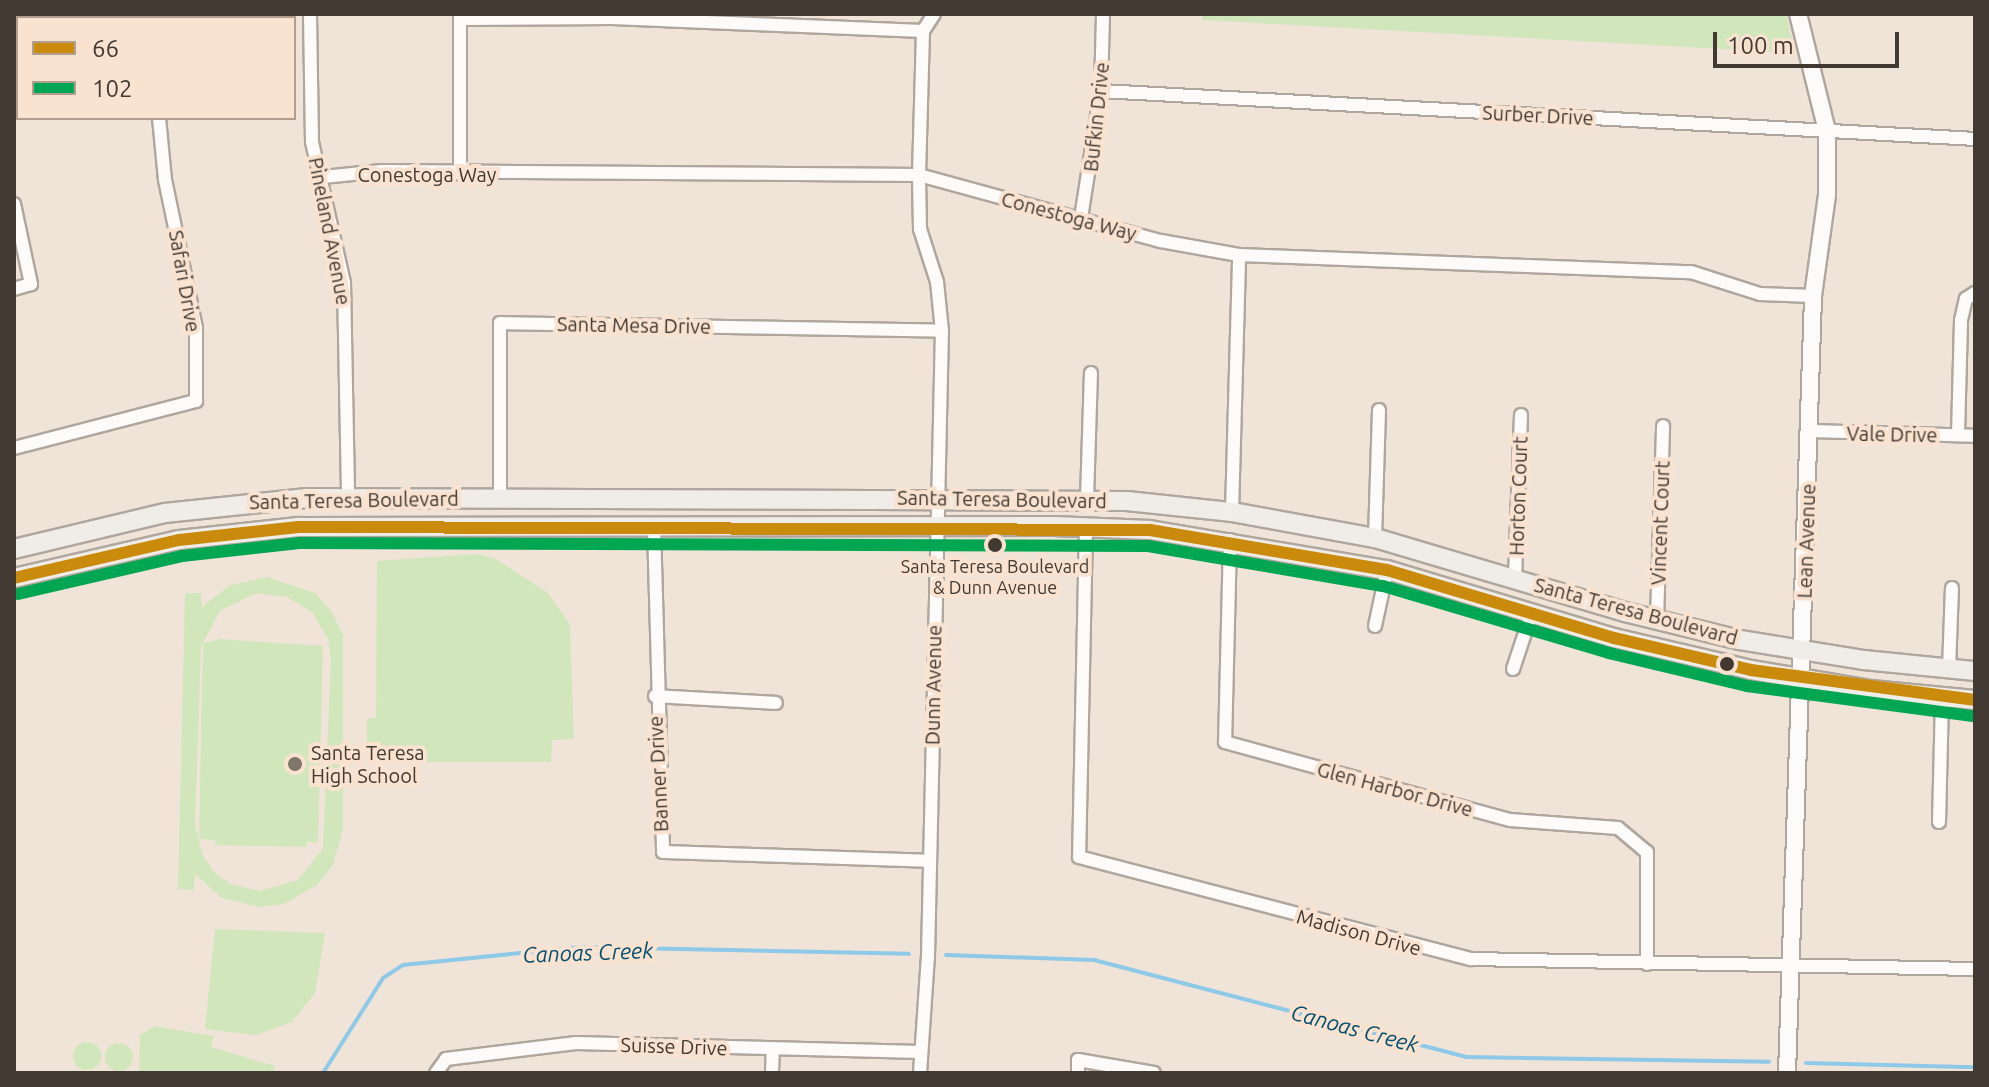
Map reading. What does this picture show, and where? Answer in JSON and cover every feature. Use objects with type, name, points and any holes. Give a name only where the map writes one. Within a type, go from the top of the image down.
[{"type":"main road","name":"Santa Teresa Boulevard","points":[[14,549],[207,506],[348,497],[1087,499],[1232,512],[1375,538],[1657,620],[1802,651],[1975,671]]},
{"type":"main road","name":"Santa Teresa Boulevard","points":[[14,578],[150,546],[261,529],[1086,527],[1230,540],[1387,570],[1661,651],[1800,680],[1975,700]]},
{"type":"street","name":"Pineland Avenue","points":[[310,14],[312,142],[323,177],[345,296],[348,497]]},
{"type":"street","points":[[460,174],[460,17],[761,19],[923,31],[934,14]]},
{"type":"street","name":"Bufkin Drive","points":[[1081,218],[1101,91],[1103,14]]},
{"type":"street","name":"Lean Avenue","points":[[1787,1073],[1813,296],[1827,195],[1827,131],[1798,14]]},
{"type":"street","name":"Dunn Avenue","points":[[920,1073],[929,861],[942,331],[937,282],[920,229],[923,31]]},
{"type":"street","name":"Surber Drive","points":[[1101,91],[1975,139]]},
{"type":"street","name":"Safari Drive","points":[[14,448],[196,401],[196,328],[165,180],[159,120]]},
{"type":"street","name":"Conestoga Way","points":[[323,177],[382,171],[460,174],[919,175],[1081,218],[1239,255],[1691,272],[1760,294],[1813,296]]},
{"type":"street","points":[[14,204],[31,284],[14,289]]},
{"type":"street","points":[[1232,512],[1239,255]]},
{"type":"street","points":[[1958,435],[1961,320],[1966,299],[1975,293]]},
{"type":"street","name":"Santa Mesa Drive","points":[[500,497],[500,323],[942,331]]},
{"type":"street","points":[[1087,499],[1091,373]]},
{"type":"street","points":[[1375,538],[1379,410]]},
{"type":"street","name":"Horton Court","points":[[1515,578],[1521,415]]},
{"type":"street","name":"Vincent Court","points":[[1657,620],[1663,426]]},
{"type":"street","name":"Vale Drive","points":[[1809,431],[1975,436]]},
{"type":"street","name":"Banner Drive","points":[[654,526],[655,696],[663,852],[929,861]]},
{"type":"street","name":"Madison Drive","points":[[1086,527],[1079,857],[1471,959],[1975,969]]},
{"type":"street","name":"Glen Harbor Drive","points":[[1230,540],[1225,742],[1510,820],[1618,828],[1647,852],[1647,964]]},
{"type":"street","points":[[1375,626],[1387,570]]},
{"type":"street","points":[[1949,669],[1952,588]]},
{"type":"street","points":[[1513,669],[1532,612]]},
{"type":"street","points":[[655,696],[776,703]]},
{"type":"street","points":[[1939,822],[1942,697]]},
{"type":"street","name":"Suisse Drive","points":[[436,1073],[446,1059],[576,1043],[921,1052]]},
{"type":"street","points":[[772,1073],[773,1049]]},
{"type":"street","points":[[1078,1067],[1154,1073]]},
{"type":"green space","points":[[1202,14],[1786,14],[1795,53],[1202,20]]},
{"type":"green space","points":[[477,554],[494,558],[547,592],[570,624],[574,739],[552,740],[551,762],[383,762],[367,744],[367,719],[376,717],[377,561]]},
{"type":"green space","points":[[267,577],[315,593],[332,612],[343,635],[343,828],[333,865],[317,885],[284,904],[259,907],[222,898],[195,874],[194,890],[178,889],[185,593],[201,593],[202,607],[230,585]],"holes":[[[256,593],[287,597],[313,613],[328,639],[331,660],[323,848],[298,880],[259,891],[230,884],[213,871],[202,854],[195,824],[201,646],[220,611]]]},
{"type":"green space","points":[[220,639],[323,646],[318,842],[307,842],[306,847],[215,845],[215,840],[199,839],[203,643]]},
{"type":"green space","points":[[215,929],[325,933],[315,993],[292,1022],[256,1035],[205,1029]]},
{"type":"green space","points":[[154,1026],[214,1036],[211,1047],[275,1066],[273,1073],[139,1073],[140,1035]]},
{"type":"green space","points":[[87,1042],[97,1046],[101,1056],[97,1066],[87,1070],[77,1066],[73,1056],[77,1046]]},
{"type":"green space","points":[[119,1043],[129,1047],[133,1057],[129,1067],[119,1071],[109,1067],[105,1057],[109,1047]]},
{"type":"waterway","name":"Canoas Creek","points":[[323,1073],[383,978],[403,965],[581,947],[909,954]]},
{"type":"waterway","name":"Canoas Creek","points":[[946,955],[1094,960],[1466,1057],[1769,1062]]},
{"type":"waterway","name":"Canoas Creek","points":[[1806,1063],[1975,1067]]},
{"type":"transit line","name":"66","points":[[14,578],[179,540],[298,527],[1150,530],[1387,570],[1614,638],[1751,670],[1975,700]]},
{"type":"transit line","name":"102","points":[[18,594],[182,556],[299,543],[1148,546],[1383,586],[1609,653],[1747,686],[1973,716]]},
{"type":"place","name":"Santa Teresa Boulevard & Dunn Avenue","points":[[995,545]]},
{"type":"place","name":"Santa Teresa High School","points":[[295,764]]}]
